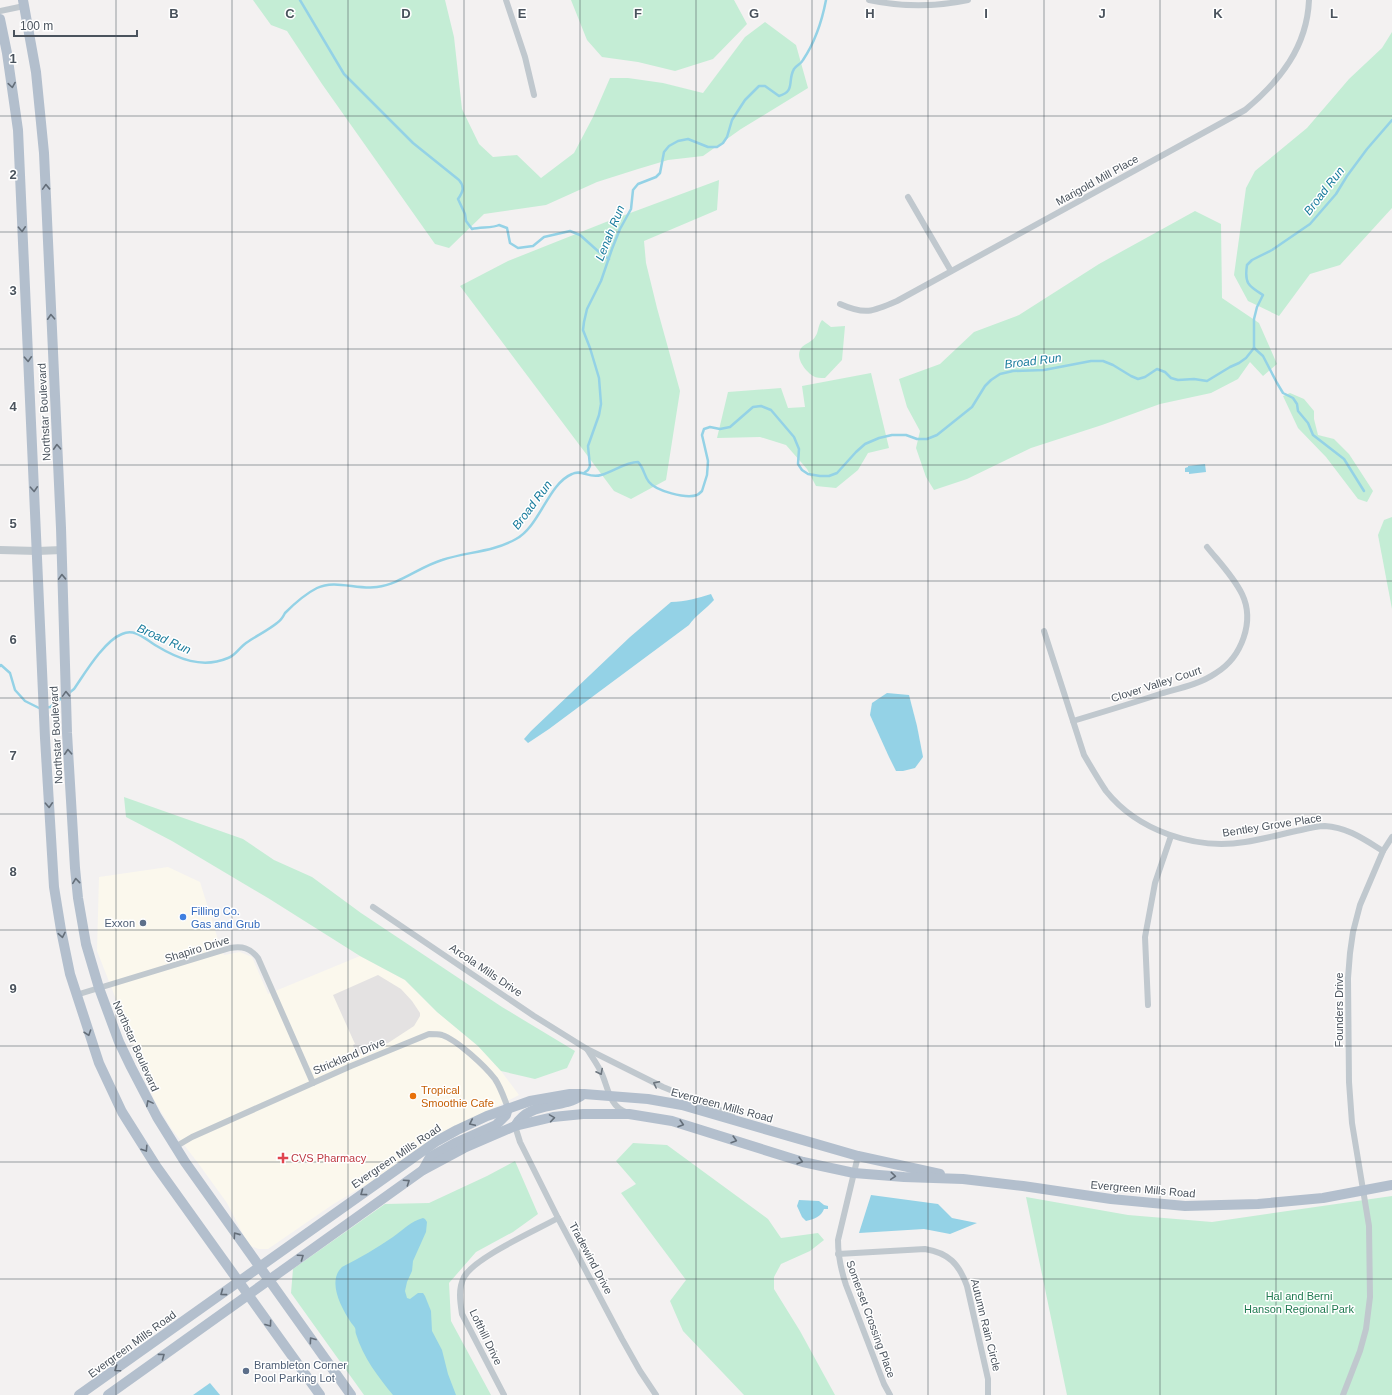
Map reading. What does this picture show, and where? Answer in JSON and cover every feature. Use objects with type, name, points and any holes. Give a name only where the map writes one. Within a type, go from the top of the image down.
[{"type":"main road","name":"Northstar Boulevard","points":[[23,3],[36,72],[44,153],[62,550],[67,733],[75,868],[78,898],[86,944],[98,988],[131,1067],[157,1117],[175,1147],[351,1395]]},
{"type":"main road","name":"Northstar Boulevard","points":[[0,20],[8,53],[18,130],[45,738],[54,887],[66,954],[76,996],[99,1063],[122,1112],[156,1166],[320,1395]]},
{"type":"main road","name":"Evergreen Mills Road","points":[[79,1395],[437,1141],[469,1124],[508,1108],[549,1097],[584,1094],[648,1099],[682,1104],[858,1156],[963,1179]]},
{"type":"main road","points":[[514,1126],[519,1118],[527,1112],[569,1102],[584,1094]]},
{"type":"main road","points":[[423,1170],[430,1157],[462,1140],[496,1125],[506,1115],[508,1108]]},
{"type":"main road","name":"Evergreen Mills Road","points":[[108,1395],[423,1170],[464,1148],[514,1126],[553,1117],[583,1114],[630,1114],[672,1121],[803,1162],[854,1173],[904,1177],[963,1179],[1111,1199],[1184,1206],[1258,1204],[1323,1198],[1392,1186]]},
{"type":"street","points":[[506,0],[525,57],[534,95]]},
{"type":"street","points":[[869,0],[915,6],[951,4],[968,0]]},
{"type":"street","name":"Marigold Mill Place","points":[[840,304],[855,311],[866,311],[881,308],[897,301],[1245,110],[1270,88],[1290,63],[1303,34],[1310,0]]},
{"type":"street","points":[[0,11],[23,3]]},
{"type":"street","points":[[908,197],[951,271]]},
{"type":"street","name":"Clover Valley Court","points":[[1073,721],[1203,680],[1223,669],[1230,661],[1243,640],[1247,627],[1246,610],[1242,595],[1235,582],[1207,547]]},
{"type":"street","points":[[0,550],[62,550]]},
{"type":"street","name":"Bentley Grove Place","points":[[1044,631],[1084,755],[1107,792],[1142,822],[1157,831],[1171,836],[1193,841],[1219,844],[1245,842],[1324,826],[1342,829],[1356,835],[1383,851]]},
{"type":"street","points":[[1148,1005],[1145,937],[1155,882],[1171,836]]},
{"type":"street","name":"Founders Drive","points":[[1343,1395],[1360,1350],[1366,1329],[1370,1296],[1369,1226],[1352,1123],[1349,1082],[1348,978],[1352,939],[1360,905],[1383,851],[1392,837]]},
{"type":"street","name":"Arcola Mills Drive","points":[[373,907],[534,1016],[587,1049],[663,1087],[770,1130]]},
{"type":"street","name":"Shapiro Drive","points":[[76,996],[230,948],[240,946],[246,948],[251,950],[258,958],[313,1083]]},
{"type":"street","name":"Strickland Drive","points":[[175,1147],[192,1137],[313,1083],[422,1036],[436,1034],[451,1040],[477,1060],[487,1070],[499,1086],[508,1108]]},
{"type":"street","points":[[587,1049],[602,1073],[616,1107],[621,1111],[630,1114]]},
{"type":"street","name":"Tradewind Drive","points":[[514,1126],[520,1142],[558,1218],[622,1339],[640,1371],[656,1395]]},
{"type":"street","name":"Somerset Crossing Place","points":[[858,1156],[838,1240],[838,1254],[846,1285],[884,1384],[890,1395]]},
{"type":"street","name":"Lofthill Drive","points":[[504,1395],[462,1314],[460,1291],[464,1277],[482,1259],[558,1218]]},
{"type":"street","name":"Autumn Rain Circle","points":[[838,1254],[925,1249],[946,1255],[955,1263],[962,1273],[967,1286],[988,1379],[988,1395]]},
{"type":"shaded area","points":[[168,867],[200,882],[224,955],[240,952],[252,957],[268,994],[360,956],[405,980],[437,1012],[478,1046],[501,1071],[519,1095],[428,1142],[268,1249],[259,1249],[250,1246],[227,1203],[171,1128],[154,1100],[144,1070],[97,951],[99,877]]},
{"type":"shaded area","points":[[378,975],[401,989],[412,1001],[420,1013],[420,1016],[414,1026],[388,1043],[362,1054],[356,1052],[353,1045],[355,1044],[333,995]]},
{"type":"green space","points":[[253,0],[445,0],[454,37],[462,109],[479,144],[493,157],[517,155],[541,178],[574,153],[593,117],[610,78],[628,78],[663,83],[703,93],[745,37],[765,22],[796,45],[808,88],[741,129],[703,156],[668,160],[638,169],[597,182],[546,205],[484,214],[449,248],[435,244],[322,84],[287,31],[271,25]]},
{"type":"green space","points":[[571,0],[734,0],[747,24],[713,59],[675,71],[638,62],[602,57],[587,40]]},
{"type":"green space","points":[[1392,32],[1392,208],[1340,265],[1310,274],[1279,316],[1248,301],[1234,275],[1246,188],[1255,171],[1307,128],[1349,79],[1382,48]]},
{"type":"green space","points":[[719,180],[717,210],[644,241],[646,263],[680,391],[666,480],[631,499],[614,491],[460,286],[508,261],[606,222]]},
{"type":"green space","points":[[1195,211],[1221,224],[1222,298],[1259,323],[1277,364],[1263,376],[1250,362],[1238,379],[1211,393],[1160,404],[1031,448],[967,479],[934,490],[926,477],[916,448],[920,431],[907,407],[899,379],[940,364],[974,332],[1019,315],[1099,264]]},
{"type":"green space","points":[[822,320],[831,327],[845,326],[842,360],[825,378],[813,376],[803,367],[799,354],[802,347],[815,337]]},
{"type":"green space","points":[[871,373],[889,448],[868,453],[858,470],[836,488],[816,486],[807,469],[786,445],[760,437],[717,438],[728,392],[781,388],[788,408],[805,407],[802,386]]},
{"type":"green space","points":[[1290,393],[1304,399],[1314,411],[1314,419],[1318,435],[1334,439],[1349,454],[1373,491],[1367,502],[1358,499],[1326,457],[1298,428],[1283,396]]},
{"type":"green space","points":[[1392,517],[1392,609],[1378,535],[1384,520]]},
{"type":"green space","points":[[124,797],[243,839],[274,860],[312,877],[361,913],[502,1007],[575,1051],[567,1068],[535,1079],[501,1071],[478,1046],[437,1012],[405,980],[360,956],[268,898],[172,841],[126,817]]},
{"type":"green space","points":[[633,1143],[667,1145],[768,1219],[781,1238],[818,1233],[824,1240],[810,1251],[781,1264],[774,1277],[774,1289],[800,1331],[835,1395],[744,1395],[683,1331],[670,1301],[686,1280],[621,1193],[636,1184],[616,1161]]},
{"type":"green space","points":[[515,1161],[538,1214],[513,1232],[476,1252],[449,1283],[451,1321],[491,1395],[364,1395],[291,1293],[293,1269],[385,1204],[429,1203]]},
{"type":"green space","name":"Hal and Berni Hanson Regional Park","points":[[1392,1196],[1392,1395],[1067,1395],[1026,1197],[1128,1215],[1212,1222]]},
{"type":"water","points":[[1205,464],[1206,472],[1189,474],[1189,472],[1185,472],[1185,468],[1188,466]]},
{"type":"water","points":[[711,594],[714,600],[689,625],[549,729],[528,743],[524,739],[630,637],[671,602],[686,601]]},
{"type":"water","points":[[887,693],[909,695],[923,757],[915,768],[896,771],[870,715],[872,703]]},
{"type":"water","points":[[871,1195],[938,1204],[952,1218],[977,1223],[950,1234],[924,1229],[859,1233]]},
{"type":"water","points":[[799,1200],[819,1201],[828,1206],[828,1209],[824,1209],[817,1217],[806,1221],[802,1217],[797,1206]]},
{"type":"water","points":[[423,1218],[427,1222],[426,1232],[413,1261],[412,1271],[405,1291],[407,1298],[410,1299],[418,1293],[423,1293],[425,1296],[431,1311],[432,1331],[442,1350],[448,1374],[456,1395],[393,1395],[367,1359],[359,1342],[355,1328],[346,1315],[337,1294],[336,1279],[342,1267],[381,1245],[411,1223]]},
{"type":"water","points":[[210,1383],[220,1395],[193,1395]]},
{"type":"waterway","points":[[300,0],[344,74],[413,143],[459,180],[463,190],[458,199],[465,214],[466,221],[472,229],[494,227],[499,225],[507,228],[510,243],[518,248],[533,246],[544,237],[570,231],[580,235],[609,259]]},
{"type":"waterway","name":"Lenah Run","points":[[584,473],[590,466],[588,446],[599,415],[601,404],[599,378],[583,330],[584,322],[587,309],[601,281],[620,229],[631,209],[633,190],[638,184],[656,177],[660,173],[664,152],[669,146],[678,141],[688,139],[708,147],[717,147],[723,143],[727,137],[732,120],[745,100],[759,86],[765,86],[779,96],[788,91],[792,73],[802,61],[814,39],[826,0]]},
{"type":"waterway","name":"Broad Run","points":[[1254,348],[1254,319],[1257,307],[1263,295],[1249,284],[1246,276],[1247,265],[1252,260],[1272,250],[1310,224],[1336,194],[1367,149],[1392,120]]},
{"type":"waterway","points":[[1254,348],[1263,356],[1283,393],[1293,398],[1297,404],[1298,411],[1308,423],[1313,435],[1344,459],[1364,491]]},
{"type":"waterway","name":"Broad Run","points":[[69,693],[74,689],[89,666],[108,643],[122,634],[131,632],[136,633],[172,654],[190,661],[209,663],[218,661],[235,654],[246,643],[279,621],[285,613],[308,593],[324,585],[331,584],[369,588],[377,587],[402,579],[442,560],[498,547],[516,539],[524,533],[532,525],[556,487],[572,474],[579,473],[597,476],[606,474],[633,462],[638,462],[649,482],[658,488],[679,495],[697,495],[702,491],[707,475],[708,461],[702,435],[704,429],[710,427],[720,429],[730,427],[753,407],[761,406],[771,410],[794,437],[799,449],[798,464],[802,470],[808,474],[829,476],[837,473],[865,444],[879,438],[892,435],[906,435],[917,439],[927,439],[937,435],[972,407],[985,386],[1000,374],[1013,371],[1044,370],[1091,361],[1103,361],[1138,379],[1145,377],[1157,369],[1165,372],[1171,378],[1178,380],[1194,379],[1207,381],[1239,363],[1246,358],[1254,348]]},
{"type":"waterway","name":"Broad Run","points":[[0,666],[1,665],[10,673],[15,690],[25,701],[41,709]]},
{"type":"waterway","name":"Broad Run","points":[[45,708],[50,707],[63,697]]},
{"type":"place","name":"Filling Co. Gas and Grub","points":[[183,917]]},
{"type":"place","name":"Exxon","points":[[143,923]]},
{"type":"place","name":"Tropical Smoothie Cafe","points":[[413,1096]]},
{"type":"place","name":"CVS Pharmacy","points":[[283,1158]]},
{"type":"place","name":"Brambleton Corner Pool Parking Lot","points":[[246,1371]]}]
